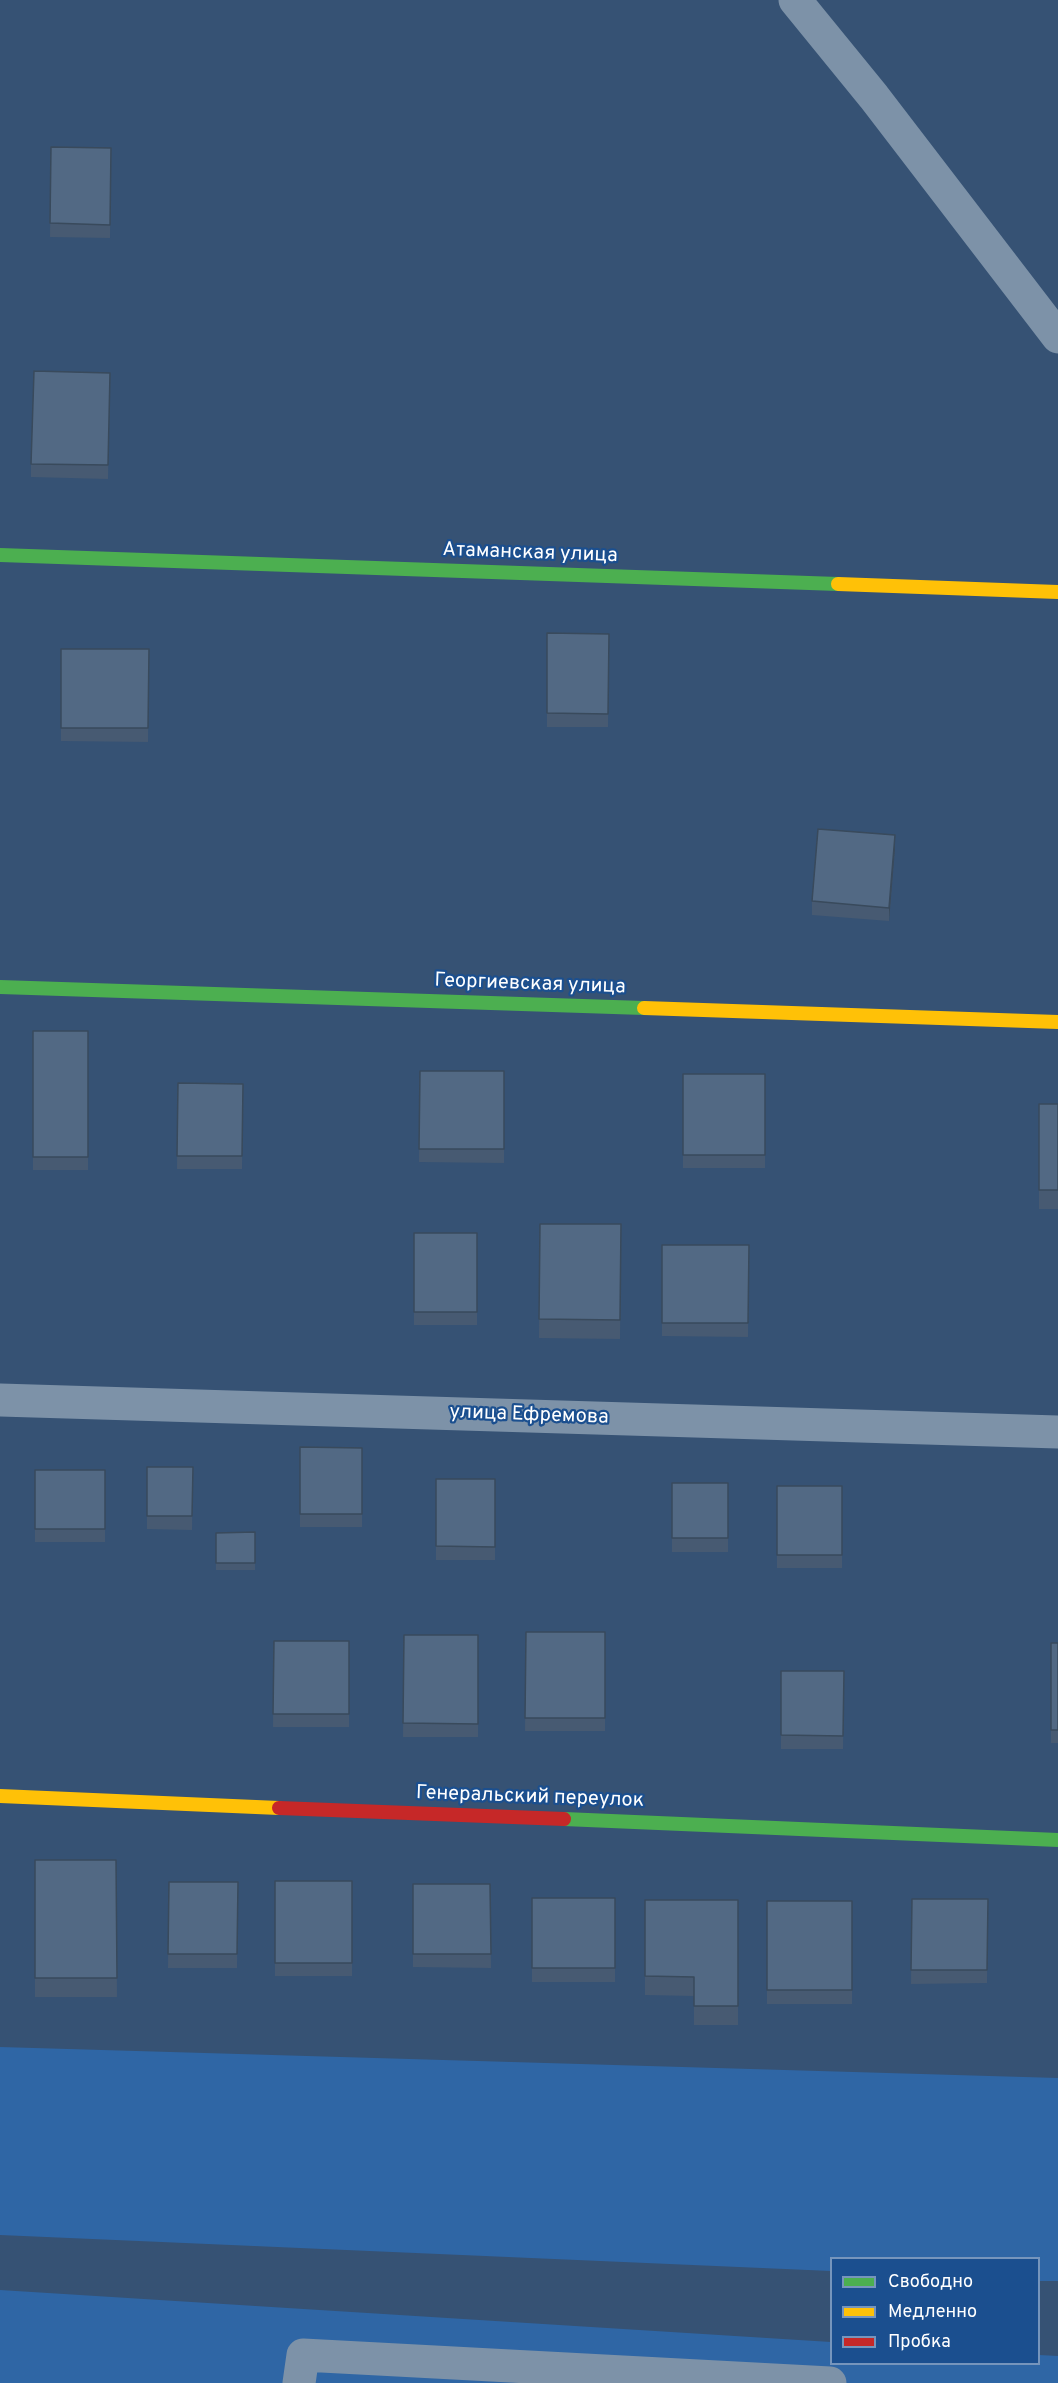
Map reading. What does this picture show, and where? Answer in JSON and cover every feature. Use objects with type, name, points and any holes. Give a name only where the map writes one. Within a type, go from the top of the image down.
[{"type":"street","points":[[795,0],[874,97],[1058,337]]},
{"type":"street","name":"Атаманская улица","points":[[0,555],[1058,592]]},
{"type":"street","name":"Георгиевская улица","points":[[0,987],[1058,1022]]},
{"type":"street","name":"улица Ефремова","points":[[0,1400],[1058,1432]]},
{"type":"street","name":"Генеральский переулок","points":[[0,1796],[1058,1840]]},
{"type":"street","points":[[301,2369],[830,2383]]},
{"type":"shaded area","points":[[0,2047],[1058,2078],[1058,2281],[1040,2281],[1040,2257],[830,2257],[830,2271],[0,2235]]},
{"type":"shaded area","points":[[0,2290],[830,2342],[830,2365],[1040,2365],[1040,2355],[1058,2356],[1058,2383],[0,2383]]},
{"type":"building","points":[[51,147],[111,148],[110,225],[50,223]]},
{"type":"building","points":[[34,371],[110,373],[108,465],[31,464]]},
{"type":"building","points":[[547,633],[609,634],[608,714],[547,713]]},
{"type":"building","points":[[61,649],[149,649],[148,728],[61,728]]},
{"type":"building","points":[[818,829],[895,835],[889,908],[812,901]]},
{"type":"building","points":[[33,1031],[88,1031],[88,1157],[33,1157]]},
{"type":"building","points":[[420,1071],[504,1071],[504,1149],[419,1149]]},
{"type":"building","points":[[683,1074],[765,1074],[765,1155],[683,1155]]},
{"type":"building","points":[[178,1083],[243,1084],[242,1156],[177,1156]]},
{"type":"building","points":[[1039,1104],[1058,1104],[1058,1190],[1039,1190]]},
{"type":"building","points":[[540,1224],[621,1224],[620,1320],[539,1319]]},
{"type":"building","points":[[414,1233],[477,1233],[477,1312],[414,1312]]},
{"type":"building","points":[[662,1245],[749,1245],[748,1323],[662,1323]]},
{"type":"building","points":[[300,1447],[362,1448],[362,1514],[300,1514]]},
{"type":"building","points":[[147,1467],[193,1467],[192,1516],[147,1516]]},
{"type":"building","points":[[35,1470],[105,1470],[105,1529],[35,1529]]},
{"type":"building","points":[[436,1479],[495,1479],[495,1547],[436,1546]]},
{"type":"building","points":[[672,1483],[728,1483],[728,1538],[672,1538]]},
{"type":"building","points":[[777,1486],[842,1486],[842,1555],[777,1555]]},
{"type":"building","points":[[255,1532],[255,1563],[216,1563],[216,1533]]},
{"type":"building","points":[[526,1632],[605,1632],[605,1718],[525,1718]]},
{"type":"building","points":[[404,1635],[478,1635],[478,1724],[403,1723]]},
{"type":"building","points":[[274,1641],[349,1641],[349,1714],[273,1714]]},
{"type":"building","points":[[1051,1643],[1058,1643],[1058,1730],[1051,1730]]},
{"type":"building","points":[[781,1671],[844,1671],[843,1736],[781,1735]]},
{"type":"building","points":[[35,1860],[116,1860],[117,1978],[35,1978]]},
{"type":"building","points":[[275,1881],[352,1881],[352,1963],[275,1963]]},
{"type":"building","points":[[169,1882],[238,1882],[237,1954],[168,1954]]},
{"type":"building","points":[[413,1884],[490,1884],[491,1954],[413,1954]]},
{"type":"building","points":[[532,1898],[615,1898],[615,1968],[532,1968]]},
{"type":"building","points":[[912,1899],[988,1899],[987,1970],[911,1970]]},
{"type":"building","points":[[645,1900],[738,1900],[738,2006],[694,2006],[694,1977],[645,1976]]},
{"type":"building","points":[[767,1901],[852,1901],[852,1990],[767,1990]]},
{"type":"traffic: fast","points":[[0,555],[838,584]]},
{"type":"traffic: fast","points":[[0,987],[644,1008]]},
{"type":"traffic: fast","points":[[564,1819],[1058,1840]]},
{"type":"traffic: slow","points":[[838,584],[1058,592]]},
{"type":"traffic: slow","points":[[644,1008],[1058,1022]]},
{"type":"traffic: slow","points":[[0,1796],[279,1808]]},
{"type":"traffic: jam","points":[[279,1808],[564,1819]]}]
